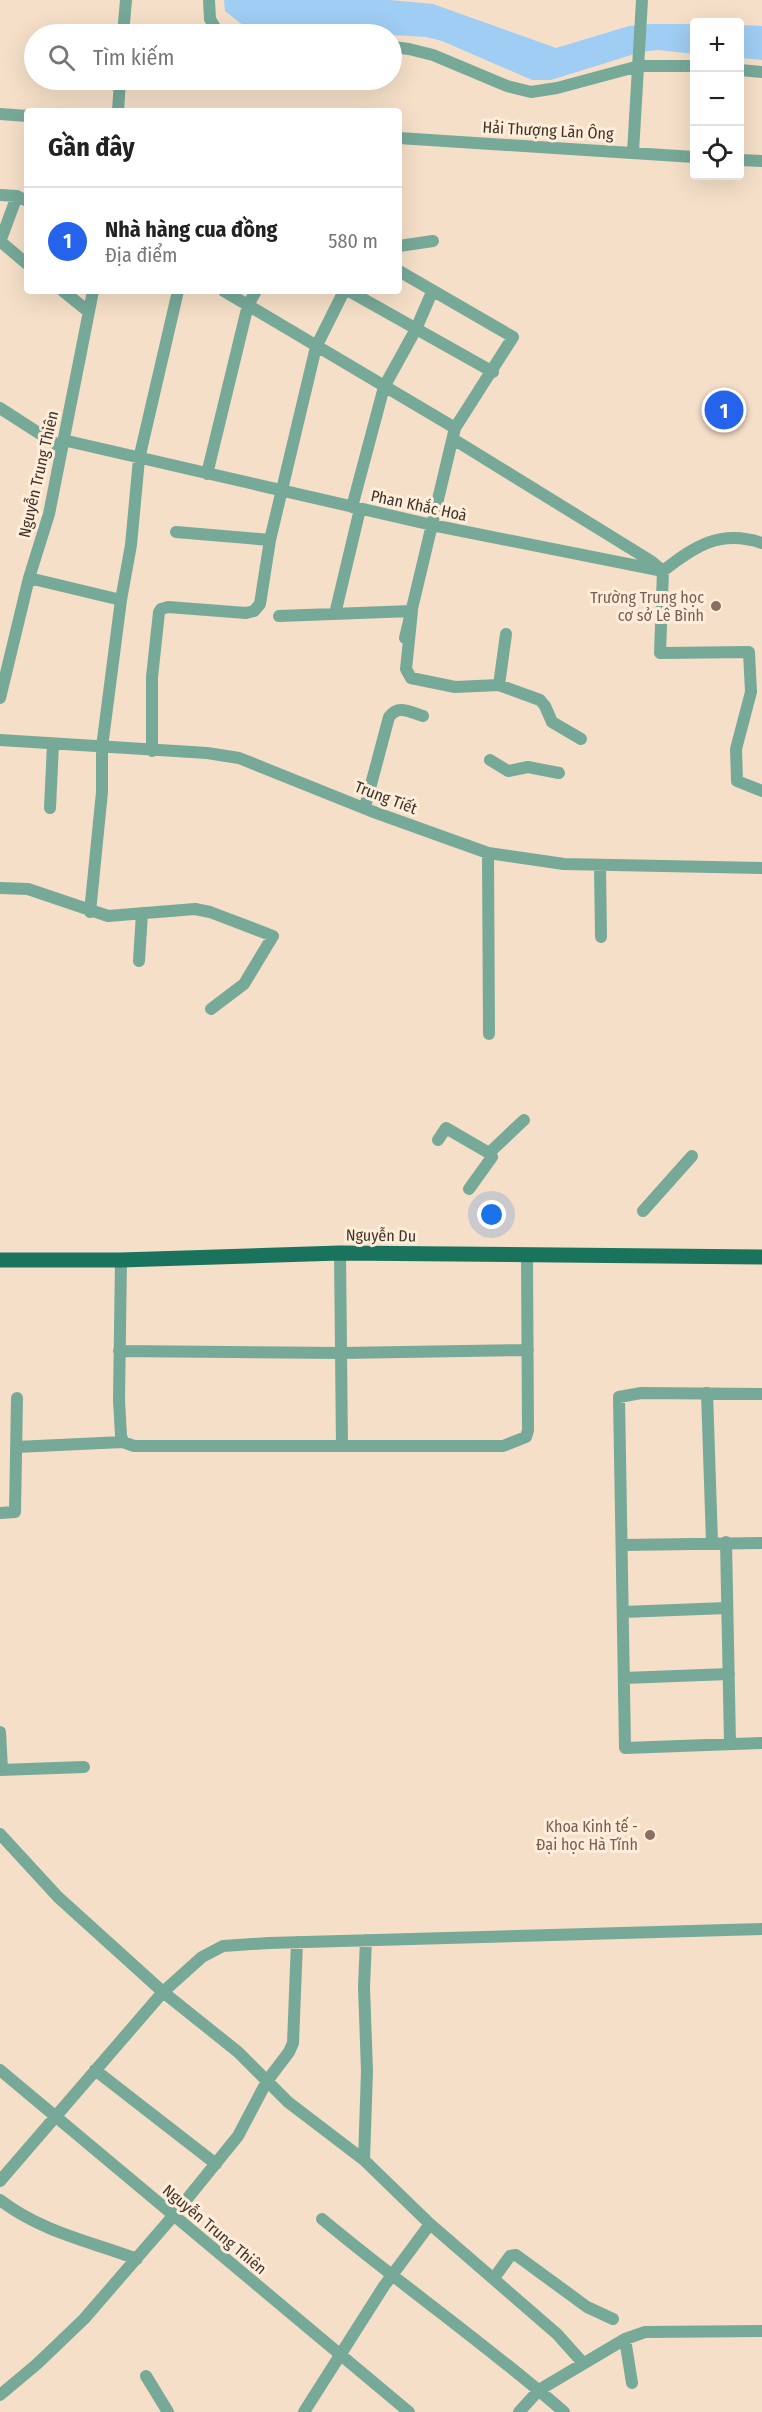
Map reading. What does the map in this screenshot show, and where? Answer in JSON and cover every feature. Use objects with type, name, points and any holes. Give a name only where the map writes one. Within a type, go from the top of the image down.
[{"type":"main road","name":"Nguyễn Du","points":[[0,1260],[121,1260],[340,1253],[762,1257]]},
{"type":"street","points":[[124,24],[126,0]]},
{"type":"street","points":[[209,0],[210,19],[213,24]]},
{"type":"street","points":[[633,152],[642,0]]},
{"type":"street","points":[[402,48],[432,55],[507,86],[531,92],[557,88],[639,63],[690,66]]},
{"type":"street","points":[[744,70],[762,72]]},
{"type":"street","points":[[118,108],[119,90]]},
{"type":"street","points":[[0,114],[24,116]]},
{"type":"street","name":"Hải Thượng Lãn Ông","points":[[402,138],[690,157]]},
{"type":"street","points":[[744,160],[762,161]]},
{"type":"street","points":[[0,195],[22,198],[0,241],[24,261]]},
{"type":"street","points":[[402,246],[433,241]]},
{"type":"street","points":[[402,274],[513,337],[454,433],[405,638]]},
{"type":"street","points":[[335,614],[356,508],[384,387],[416,329],[432,292]]},
{"type":"street","points":[[67,294],[89,312]]},
{"type":"street","name":"Nguyễn Trung Thiên","points":[[0,698],[29,578],[49,514],[92,294]]},
{"type":"street","points":[[90,912],[102,792],[102,747],[130,544],[139,459],[177,294]]},
{"type":"street","points":[[229,294],[384,387],[663,571]]},
{"type":"street","points":[[207,474],[248,305],[254,294]]},
{"type":"street","points":[[152,752],[152,677],[160,610],[168,607],[246,613],[254,610],[262,598],[270,540],[316,347],[342,294]]},
{"type":"street","points":[[354,294],[493,372]]},
{"type":"street","name":"Phan Khắc Hoà","points":[[0,408],[63,444],[432,525],[663,571]]},
{"type":"street","points":[[176,532],[270,540]]},
{"type":"street","points":[[663,571],[706,542],[720,538],[762,543]]},
{"type":"street","points":[[663,571],[660,653],[748,652],[751,692],[736,749],[737,781],[762,791]]},
{"type":"street","points":[[29,578],[121,600]]},
{"type":"street","points":[[279,616],[412,611]]},
{"type":"street","points":[[412,611],[406,669],[411,678],[455,687],[499,685],[540,700],[552,722],[580,739]]},
{"type":"street","points":[[499,685],[506,634]]},
{"type":"street","points":[[0,641],[14,644]]},
{"type":"street","points":[[365,807],[389,717],[393,711],[399,709],[423,716]]},
{"type":"street","name":"Trung Tiết","points":[[0,740],[152,752],[207,753],[239,758],[488,853],[564,864],[600,866],[762,868]]},
{"type":"street","points":[[50,808],[53,744]]},
{"type":"street","points":[[490,760],[508,771],[528,767],[559,773]]},
{"type":"street","points":[[488,853],[489,1034]]},
{"type":"street","points":[[600,866],[601,937]]},
{"type":"street","points":[[0,888],[27,889],[90,912],[108,916],[202,910],[273,936],[244,984],[211,1009]]},
{"type":"street","points":[[139,960],[142,913]]},
{"type":"street","points":[[489,1153],[524,1120]]},
{"type":"street","points":[[438,1140],[446,1128],[492,1157],[469,1189]]},
{"type":"street","points":[[642,1211],[692,1156]]},
{"type":"street","points":[[340,1253],[342,1446]]},
{"type":"street","points":[[16,1447],[123,1442],[134,1446],[499,1447],[526,1437],[527,1255]]},
{"type":"street","points":[[121,1260],[119,1400],[123,1442]]},
{"type":"street","points":[[119,1351],[341,1353],[528,1350]]},
{"type":"street","points":[[762,1394],[641,1393],[619,1397],[625,1748],[762,1743]]},
{"type":"street","points":[[708,1393],[712,1542]]},
{"type":"street","points":[[0,1513],[15,1512],[17,1398]]},
{"type":"street","points":[[726,1542],[730,1743]]},
{"type":"street","points":[[623,1545],[762,1543]]},
{"type":"street","points":[[623,1612],[727,1608]]},
{"type":"street","points":[[624,1678],[729,1674]]},
{"type":"street","points":[[0,1732],[1,1770],[84,1767]]},
{"type":"street","points":[[0,1834],[58,1897],[163,1992],[238,2052],[288,2102],[364,2160],[430,2224],[557,2334],[583,2362]]},
{"type":"street","points":[[0,2181],[163,1992],[212,1950],[223,1946],[762,1929]]},
{"type":"street","points":[[364,2160],[367,2071],[364,1987],[366,1940]]},
{"type":"street","points":[[0,2395],[37,2364],[84,2319],[137,2259],[238,2136],[267,2081],[293,2043],[297,1942]]},
{"type":"street","name":"Nguyễn Trung Thiên","points":[[0,2070],[409,2412]]},
{"type":"street","points":[[95,2070],[216,2164]]},
{"type":"street","points":[[0,2200],[45,2228],[137,2259]]},
{"type":"street","points":[[322,2219],[391,2276],[457,2324],[564,2412]]},
{"type":"street","points":[[304,2412],[391,2276],[430,2224]]},
{"type":"street","points":[[494,2278],[510,2256],[516,2255],[587,2307],[613,2319]]},
{"type":"street","points":[[519,2412],[539,2390],[583,2362],[626,2339],[645,2332],[762,2331]]},
{"type":"street","points":[[626,2339],[632,2383]]},
{"type":"street","points":[[146,2376],[168,2412]]},
{"type":"water","points":[[224,0],[390,0],[433,4],[556,48],[629,26],[690,24],[690,54],[658,50],[641,52],[551,80],[532,80],[442,41],[426,37],[402,36],[402,24],[241,24],[225,11]]},
{"type":"water","points":[[744,25],[762,26],[762,60],[744,58]]},
{"type":"place","name":"Nhà hàng cua đồng","points":[[724,410]]},
{"type":"place","name":"Trường Trung học cơ sở Lê Bình","points":[[716,606]]},
{"type":"place","name":"Khoa Kinh tế - Đại học Hà Tĩnh","points":[[650,1835]]}]
